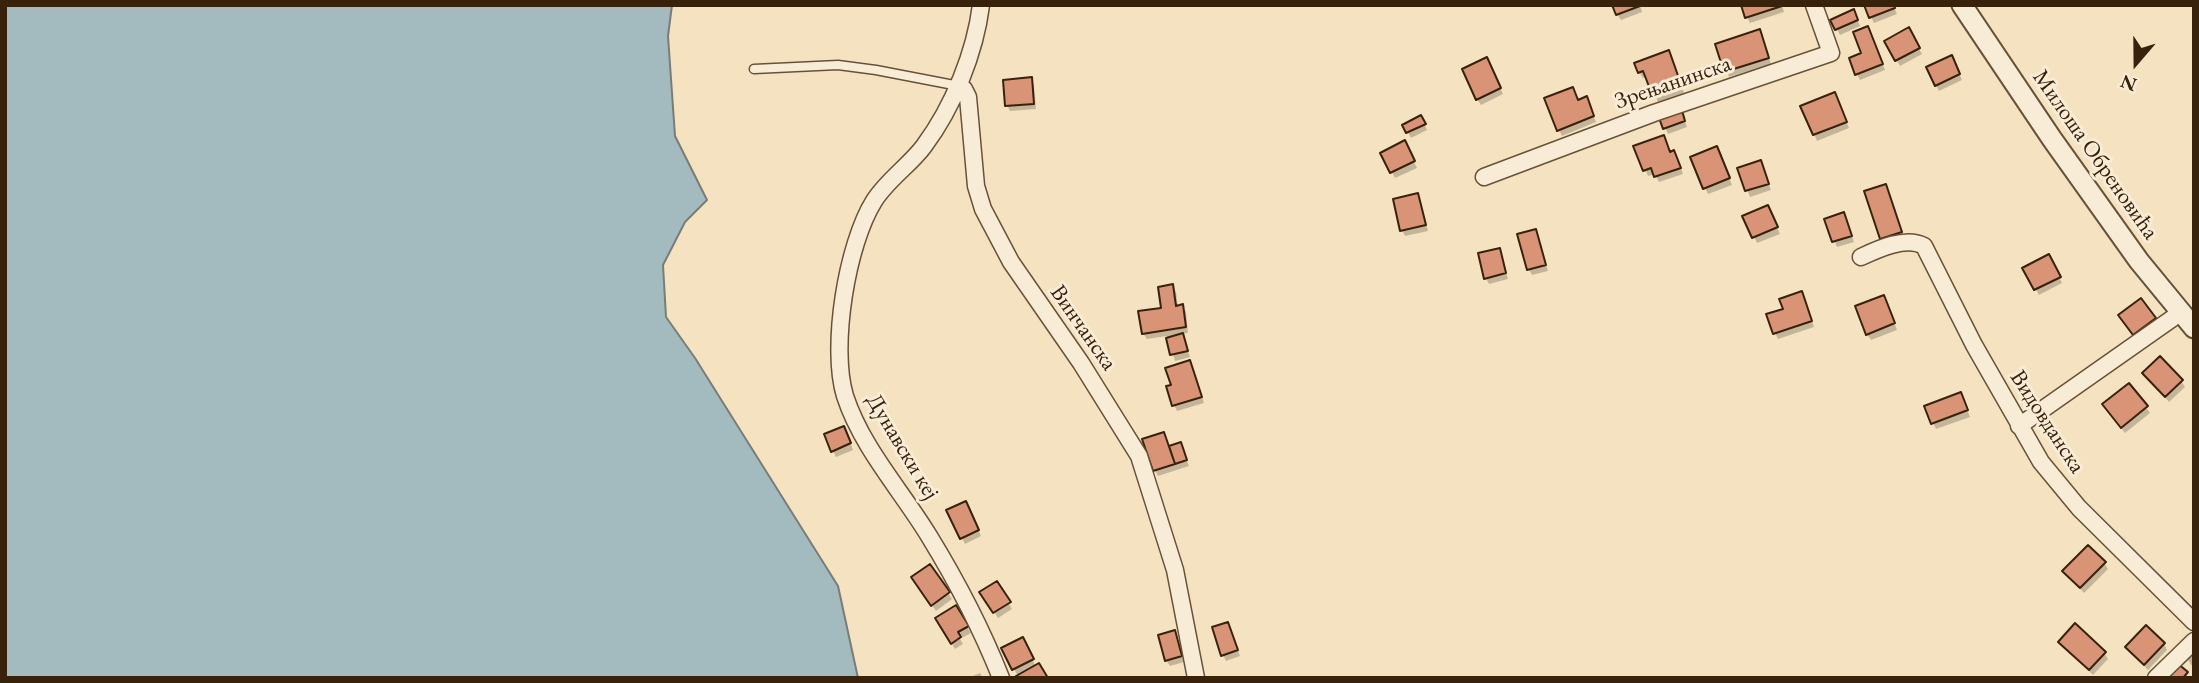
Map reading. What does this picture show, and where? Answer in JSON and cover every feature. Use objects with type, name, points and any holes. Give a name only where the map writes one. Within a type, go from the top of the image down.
[{"type":"street","points":[[959,86],[981,5]]},
{"type":"street","name":"Зрењанинска","points":[[1484,177],[1654,113],[1831,53],[1814,5]]},
{"type":"street","name":"Милоша Обреновића","points":[[1962,5],[2052,139],[2139,261],[2194,328]]},
{"type":"street","name":"Дунавски кеј","points":[[959,86],[924,146],[874,200],[860,231],[851,261],[842,312],[842,380],[850,407],[868,445],[930,537],[1001,678]]},
{"type":"street","name":"Винчанска","points":[[959,86],[968,97],[976,186],[983,209],[1011,262],[1081,363],[1139,456],[1175,570],[1196,678]]},
{"type":"street","name":"Видовданска","points":[[1860,257],[1904,243],[1919,243],[1928,250],[1974,345],[2041,462],[2079,508],[2194,622]]},
{"type":"street","points":[[2019,426],[2180,313]]},
{"type":"street","points":[[2156,678],[2194,641]]},
{"type":"lane","points":[[754,69],[838,65],[959,86]]},
{"type":"water","points":[[5,5],[672,5],[668,36],[675,136],[707,200],[685,222],[663,265],[666,317],[695,358],[838,586],[858,678],[5,678]]},
{"type":"building","points":[[1612,5],[1640,5],[1640,6],[1616,15]]},
{"type":"building","points":[[1741,5],[1782,5],[1782,6],[1745,18]]},
{"type":"building","points":[[1864,5],[1894,5],[1895,8],[1869,18]]},
{"type":"building","points":[[1854,9],[1858,20],[1835,30],[1830,20]]},
{"type":"building","points":[[1868,26],[1883,64],[1855,75],[1849,58],[1861,53],[1853,32]]},
{"type":"building","points":[[1909,27],[1920,48],[1895,61],[1884,41]]},
{"type":"building","points":[[1760,29],[1769,58],[1724,72],[1715,44]]},
{"type":"building","points":[[1669,50],[1682,87],[1653,97],[1643,71],[1638,73],[1634,63]]},
{"type":"building","points":[[1952,55],[1960,74],[1935,86],[1926,67]]},
{"type":"building","points":[[1487,57],[1501,88],[1476,100],[1462,69]]},
{"type":"building","points":[[1032,77],[1034,104],[1005,106],[1003,80]]},
{"type":"building","points":[[1573,87],[1578,100],[1587,96],[1594,116],[1557,131],[1544,98]]},
{"type":"building","points":[[1835,92],[1847,122],[1813,135],[1800,106]]},
{"type":"building","points":[[1681,107],[1685,121],[1663,129],[1658,115]]},
{"type":"building","points":[[1421,115],[1426,124],[1406,133],[1402,125]]},
{"type":"building","points":[[1664,135],[1670,152],[1674,150],[1681,168],[1654,177],[1651,168],[1643,171],[1633,146]]},
{"type":"building","points":[[1405,140],[1415,161],[1390,173],[1380,153]]},
{"type":"building","points":[[1717,146],[1730,178],[1703,189],[1690,157]]},
{"type":"building","points":[[1761,160],[1769,184],[1745,191],[1737,168]]},
{"type":"building","points":[[1886,184],[1902,232],[1880,239],[1864,191]]},
{"type":"building","points":[[1418,193],[1426,225],[1400,231],[1393,199]]},
{"type":"building","points":[[1768,205],[1778,227],[1752,238],[1742,216]]},
{"type":"building","points":[[1844,212],[1852,236],[1832,242],[1824,219]]},
{"type":"building","points":[[1536,229],[1546,265],[1527,270],[1517,234]]},
{"type":"building","points":[[1500,248],[1506,273],[1484,279],[1478,253]]},
{"type":"building","points":[[2049,254],[2061,277],[2034,290],[2022,268]]},
{"type":"building","points":[[1173,284],[1176,306],[1183,304],[1186,327],[1142,334],[1138,311],[1161,308],[1158,287]]},
{"type":"building","points":[[1802,291],[1812,321],[1773,334],[1766,314],[1783,309],[1779,299]]},
{"type":"building","points":[[1884,295],[1895,323],[1866,335],[1855,306]]},
{"type":"building","points":[[2141,298],[2156,318],[2133,335],[2118,315]]},
{"type":"building","points":[[1183,333],[1188,351],[1170,355],[1166,338]]},
{"type":"building","points":[[2160,356],[2183,380],[2165,397],[2142,373]]},
{"type":"building","points":[[1190,360],[1202,397],[1172,406],[1166,386],[1171,385],[1165,368]]},
{"type":"building","points":[[2129,383],[2148,406],[2121,428],[2102,404]]},
{"type":"building","points":[[1961,392],[1968,410],[1931,424],[1924,406]]},
{"type":"building","points":[[844,426],[851,443],[831,452],[824,434]]},
{"type":"building","points":[[1164,432],[1175,464],[1153,471],[1142,439]]},
{"type":"building","points":[[1181,442],[1187,460],[1175,464],[1169,446]]},
{"type":"building","points":[[966,501],[979,530],[960,539],[946,510]]},
{"type":"building","points":[[2088,545],[2106,562],[2080,588],[2062,571]]},
{"type":"building","points":[[930,564],[950,592],[931,606],[911,577]]},
{"type":"building","points":[[997,581],[1011,602],[993,613],[979,592]]},
{"type":"building","points":[[956,605],[969,626],[958,632],[961,637],[951,644],[935,618]]},
{"type":"building","points":[[1228,622],[1238,650],[1221,656],[1212,627]]},
{"type":"building","points":[[2075,623],[2106,652],[2089,670],[2058,642]]},
{"type":"building","points":[[2146,625],[2165,643],[2144,665],[2125,647]]},
{"type":"building","points":[[1175,630],[1182,656],[1165,661],[1158,635]]},
{"type":"building","points":[[1023,637],[1034,659],[1012,670],[1001,648]]},
{"type":"building","points":[[1039,663],[1048,678],[1017,678],[1016,676]]},
{"type":"building","points":[[2177,663],[2188,672],[2183,678],[2164,678]]}]
